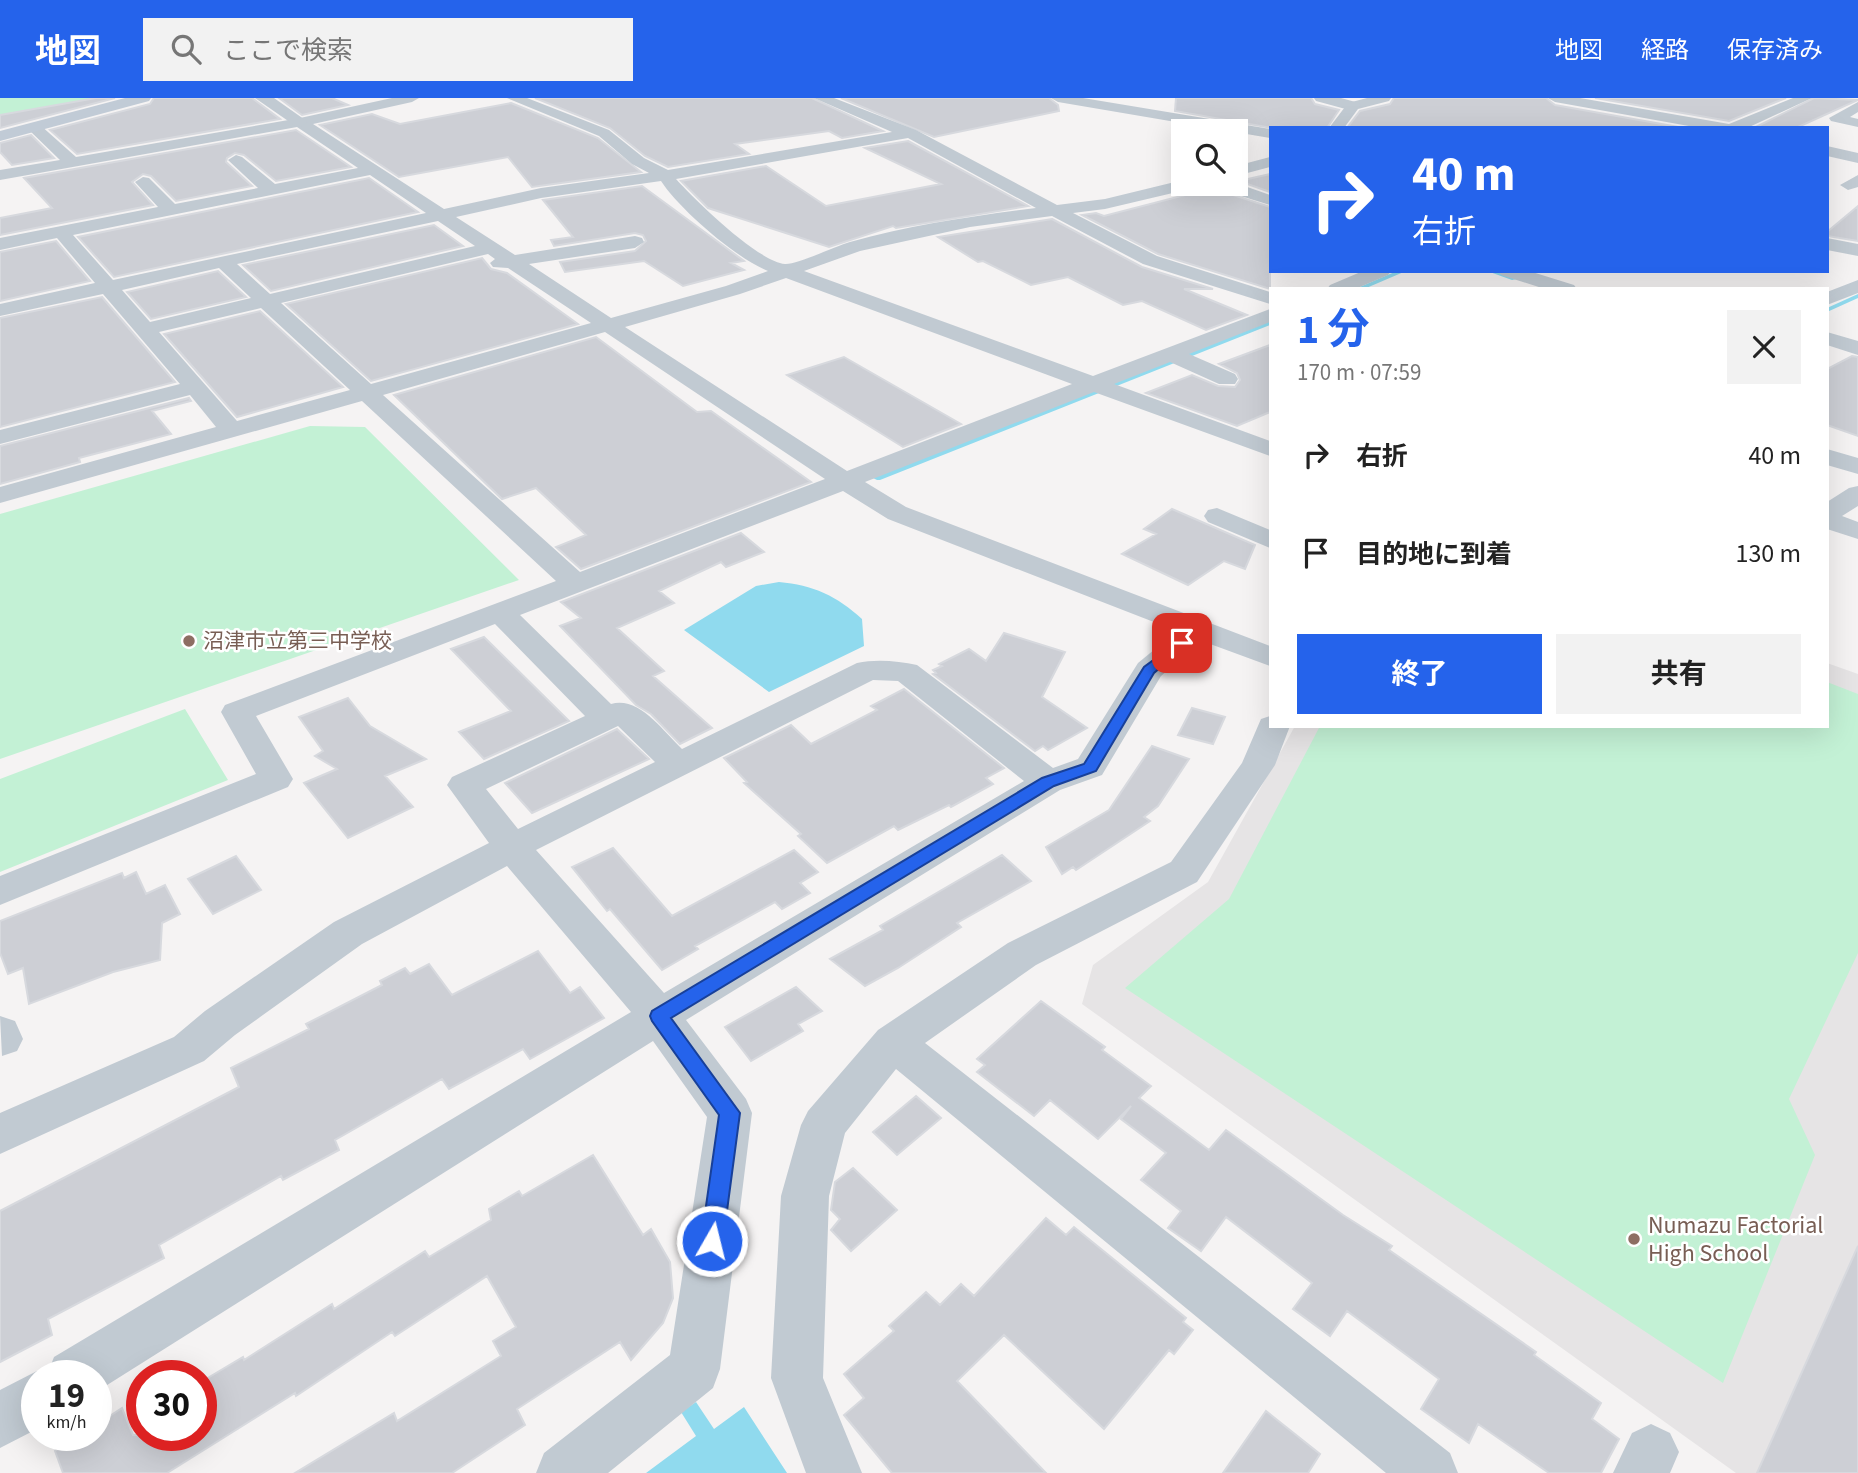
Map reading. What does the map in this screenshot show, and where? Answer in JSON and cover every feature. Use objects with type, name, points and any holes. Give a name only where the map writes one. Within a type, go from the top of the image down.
[{"type":"main road","points":[[0,136],[143,98]]},
{"type":"street","points":[[263,98],[897,513],[1269,657]]},
{"type":"street","points":[[0,175],[300,122],[412,98]]},
{"type":"street","points":[[514,98],[599,130],[616,140],[638,161],[665,175],[711,223],[756,260],[782,272],[1269,449]]},
{"type":"street","points":[[821,98],[911,133],[1150,260],[1269,299]]},
{"type":"street","points":[[1058,98],[1269,134]]},
{"type":"street","points":[[1322,98],[1353,106],[1384,98]]},
{"type":"street","points":[[1555,98],[1715,126]]},
{"type":"street","points":[[1602,106],[1618,98]]},
{"type":"street","points":[[1738,126],[1805,98]]},
{"type":"street","points":[[1338,126],[1353,106]]},
{"type":"street","points":[[1858,106],[1836,118],[1858,123]]},
{"type":"street","points":[[1625,126],[1652,115]]},
{"type":"street","points":[[34,127],[72,162]]},
{"type":"street","points":[[0,310],[438,213],[541,193],[606,186],[911,133]]},
{"type":"street","points":[[1829,151],[1858,158]]},
{"type":"street","points":[[236,160],[271,190]]},
{"type":"street","points":[[1248,168],[1269,162]]},
{"type":"street","points":[[0,244],[372,170]]},
{"type":"street","points":[[144,182],[171,210]]},
{"type":"street","points":[[0,495],[733,290],[855,246],[893,236],[971,222],[1060,212],[1171,188]]},
{"type":"street","points":[[1248,193],[1269,200]]},
{"type":"street","points":[[61,232],[232,430]]},
{"type":"street","points":[[445,276],[510,261],[635,243]]},
{"type":"street","points":[[1829,244],[1858,250]]},
{"type":"street","points":[[146,329],[490,248]]},
{"type":"street","points":[[222,261],[575,583]]},
{"type":"street","points":[[1342,287],[1376,273]]},
{"type":"street","points":[[1515,273],[1560,287]]},
{"type":"street","points":[[1829,298],[1858,286]]},
{"type":"street","points":[[0,891],[276,779],[237,712],[845,481],[1090,384],[1180,358],[1269,315]]},
{"type":"street","points":[[1829,339],[1858,348]]},
{"type":"street","points":[[1180,358],[1227,379]]},
{"type":"street","points":[[0,438],[194,387]]},
{"type":"street","points":[[1829,458],[1858,466]]},
{"type":"street","points":[[1829,516],[1858,494]]},
{"type":"street","points":[[1217,516],[1269,540]]},
{"type":"street","points":[[1829,518],[1858,531]]},
{"type":"street","points":[[500,612],[606,718]]},
{"type":"street","points":[[100,1360],[659,1016],[1048,782],[1090,767],[1149,670],[1198,629]]},
{"type":"street","points":[[0,1134],[189,1049],[220,1023],[348,933],[512,846],[867,670],[906,672],[1048,782]]},
{"type":"street","points":[[564,1473],[694,1369],[730,1113],[659,1016],[512,846],[464,785],[622,711],[678,764]]},
{"type":"street","points":[[834,1473],[797,1378],[805,1196],[824,1125],[892,1042],[1021,954],[1184,872],[1258,765],[1272,728]]},
{"type":"street","points":[[892,1042],[1430,1473]]},
{"type":"street","points":[[0,1421],[21,1408]]},
{"type":"shaded area","name":"Numazu Factorial High School","points":[[1829,664],[1858,674],[1858,1473],[1736,1473],[1082,1004],[1093,965],[1208,882],[1294,728],[1829,728]]},
{"type":"green space","points":[[0,98],[108,98],[0,127]]},
{"type":"green space","name":"沼津市立第三中学校","points":[[310,426],[365,427],[519,580],[0,759],[0,514]]},
{"type":"green space","name":"Numazu Factorial High School","points":[[1829,683],[1858,694],[1858,953],[1789,1099],[1815,1155],[1723,1383],[1125,988],[1229,899],[1319,728],[1829,728]]},
{"type":"green space","points":[[185,709],[228,780],[0,872],[0,779]]},
{"type":"water","points":[[779,582],[814,589],[853,611],[862,619],[864,646],[769,692],[684,630],[756,586]]},
{"type":"water","points":[[696,1402],[714,1429],[744,1407],[787,1473],[646,1473],[696,1436],[681,1412]]},
{"type":"building","points":[[96,98],[115,98],[0,128],[0,115]]},
{"type":"building","points":[[154,98],[252,98],[280,119],[77,154],[50,130],[150,104]]},
{"type":"building","points":[[279,98],[332,98],[348,105],[302,115]]},
{"type":"building","points":[[535,98],[812,98],[883,131],[842,138],[829,131],[735,144],[749,154],[668,167],[645,156],[610,128]]},
{"type":"building","points":[[841,98],[1049,98],[1058,105],[1059,111],[934,137]]},
{"type":"building","points":[[1176,98],[1311,98],[1315,104],[1339,110],[1328,126],[1269,127],[1248,124],[1248,119],[1221,119],[1175,111]]},
{"type":"building","points":[[1394,98],[1546,98],[1555,105],[1673,126],[1349,126],[1360,111],[1390,104]]},
{"type":"building","points":[[1595,98],[1786,98],[1729,121]]},
{"type":"building","points":[[1814,98],[1858,100],[1800,126],[1758,126]]},
{"type":"building","points":[[511,103],[598,138],[641,172],[532,187],[508,157],[399,177],[320,125],[372,114],[400,124]]},
{"type":"building","points":[[296,130],[351,167],[276,181],[244,155],[235,153],[227,158],[226,162],[252,186],[176,201],[151,176],[143,174],[132,182],[153,205],[0,235],[0,218],[52,208],[24,178]]},
{"type":"building","points":[[31,135],[54,158],[12,165],[0,152],[0,143]]},
{"type":"building","points":[[908,141],[1028,206],[896,228],[893,226],[829,247],[708,208],[681,181],[766,166],[826,206],[941,184],[865,148]]},
{"type":"building","points":[[1269,174],[1269,192],[1248,184],[1248,179]]},
{"type":"building","points":[[369,178],[418,212],[114,277],[78,237]]},
{"type":"building","points":[[642,186],[744,261],[731,263],[744,270],[683,286],[644,261],[565,272],[560,262],[635,251],[646,241],[643,235],[635,233],[554,246],[551,240],[573,237],[543,200]]},
{"type":"building","points":[[1181,196],[1236,196],[1269,207],[1270,287],[1158,254],[1082,215],[1096,213],[1104,216]]},
{"type":"building","points":[[1858,206],[1858,241],[1829,236],[1829,230]]},
{"type":"building","points":[[1052,219],[1142,267],[1213,289],[1184,289],[1247,315],[1206,330],[1142,301],[1123,305],[1068,277],[1031,285],[983,261],[978,262],[938,237]]},
{"type":"building","points":[[434,225],[463,246],[271,291],[243,265]]},
{"type":"building","points":[[56,241],[90,281],[0,301],[0,252]]},
{"type":"building","points":[[482,258],[491,269],[507,273],[578,324],[371,381],[286,304]]},
{"type":"building","points":[[218,271],[246,297],[151,319],[127,292]]},
{"type":"building","points":[[102,297],[175,382],[0,427],[0,318]]},
{"type":"building","points":[[260,311],[343,387],[237,417],[164,334]]},
{"type":"building","points":[[596,337],[697,412],[711,411],[811,482],[581,569],[556,547],[586,535],[536,488],[502,499],[394,395]]},
{"type":"building","points":[[1269,345],[1269,412],[1237,426],[1146,393],[1192,375],[1218,386],[1235,387],[1240,380],[1237,373],[1219,364]]},
{"type":"building","points":[[1852,356],[1858,357],[1858,436],[1829,426],[1829,368]]},
{"type":"building","points":[[844,357],[961,424],[903,447],[787,375]]},
{"type":"building","points":[[189,398],[191,401],[152,411],[171,434],[79,458],[80,462],[0,484],[0,446]]},
{"type":"building","points":[[1172,509],[1255,545],[1245,569],[1224,561],[1188,585],[1122,554],[1156,534],[1144,529]]},
{"type":"building","points":[[741,533],[764,552],[726,567],[721,562],[659,591],[674,603],[617,628],[664,671],[653,676],[712,728],[680,744],[651,714],[636,705],[560,626],[581,618],[561,602]]},
{"type":"building","points":[[1004,633],[1065,652],[1042,697],[1087,728],[1048,750],[1043,746],[1035,751],[933,674],[936,673],[933,670],[942,666],[939,664],[969,649],[986,661]]},
{"type":"building","points":[[484,637],[569,721],[484,759],[459,732],[511,711],[451,649]]},
{"type":"building","points":[[904,689],[1004,768],[986,778],[993,784],[951,807],[949,805],[898,830],[894,826],[827,863],[798,836],[801,834],[744,783],[747,782],[724,758],[791,725],[811,744],[877,710],[871,706]]},
{"type":"building","points":[[348,698],[370,726],[426,759],[385,776],[413,807],[348,838],[304,783],[337,769],[315,756],[323,751],[299,717]]},
{"type":"building","points":[[1192,708],[1225,717],[1213,744],[1178,735]]},
{"type":"building","points":[[617,729],[649,759],[532,813],[505,783]]},
{"type":"building","points":[[1152,746],[1189,759],[1158,806],[1144,817],[1150,821],[1076,870],[1073,867],[1062,874],[1046,847],[1109,810]]},
{"type":"building","points":[[613,848],[672,916],[794,850],[818,872],[800,883],[810,893],[782,909],[775,902],[695,946],[698,949],[662,970],[610,909],[607,911],[572,867]]},
{"type":"building","points":[[1002,855],[1031,881],[957,923],[961,927],[898,968],[865,986],[830,959],[883,930],[880,926]]},
{"type":"building","points":[[236,856],[261,890],[213,914],[188,879]]},
{"type":"building","points":[[136,872],[146,894],[165,885],[180,914],[162,923],[160,960],[113,972],[29,1004],[23,968],[8,974],[0,953],[0,921],[122,873],[124,878]]},
{"type":"building","points":[[538,951],[570,993],[580,987],[604,1018],[530,1059],[523,1049],[449,1089],[442,1079],[335,1140],[339,1150],[283,1180],[281,1176],[159,1245],[164,1258],[48,1319],[52,1335],[0,1362],[0,1211],[239,1087],[231,1068],[309,1029],[306,1024],[382,985],[380,981],[405,968],[410,974],[429,964],[452,995]]},
{"type":"building","points":[[796,987],[822,1011],[798,1024],[803,1031],[751,1061],[725,1027]]},
{"type":"building","points":[[1041,1001],[1105,1047],[1102,1050],[1151,1086],[1139,1098],[1209,1150],[1226,1130],[1343,1215],[1392,1246],[1389,1250],[1536,1352],[1534,1355],[1601,1403],[1592,1419],[1619,1439],[1601,1473],[1549,1473],[1478,1424],[1469,1443],[1421,1409],[1439,1379],[1347,1311],[1330,1336],[1293,1309],[1312,1283],[1226,1217],[1201,1251],[1168,1228],[1181,1211],[1141,1180],[1166,1153],[1121,1119],[1131,1106],[1098,1139],[1050,1100],[1034,1116],[977,1072],[985,1065],[977,1059]]},
{"type":"building","points":[[916,1096],[941,1118],[897,1155],[873,1132]]},
{"type":"building","points":[[593,1155],[643,1235],[651,1229],[670,1262],[673,1298],[663,1323],[631,1360],[620,1342],[517,1409],[525,1425],[452,1473],[295,1473],[394,1413],[397,1421],[501,1356],[493,1341],[516,1327],[487,1276],[395,1336],[392,1332],[296,1396],[295,1393],[217,1442],[217,1372],[243,1357],[244,1360],[332,1304],[334,1309],[425,1251],[429,1257],[491,1220],[489,1209],[519,1191],[522,1196]]},
{"type":"building","points":[[853,1168],[897,1210],[851,1251],[831,1230],[840,1219],[831,1210],[835,1182]]},
{"type":"building","points":[[1046,1218],[1066,1235],[1074,1227],[1186,1318],[1183,1322],[1193,1330],[1174,1354],[1169,1350],[1104,1429],[1004,1335],[957,1381],[1046,1473],[892,1473],[844,1415],[864,1398],[844,1374],[894,1331],[889,1326],[926,1292],[940,1305],[961,1284],[974,1296]]},
{"type":"building","points":[[1858,1246],[1858,1473],[1757,1473]]},
{"type":"building","points":[[122,1408],[126,1418],[126,1451],[202,1451],[167,1473],[63,1473],[55,1451],[112,1451],[112,1415]]},
{"type":"building","points":[[1266,1411],[1320,1454],[1308,1473],[1223,1473]]},
{"type":"waterway","points":[[1363,287],[1398,273]]},
{"type":"waterway","points":[[1496,273],[1514,279]]},
{"type":"waterway","points":[[1829,309],[1858,296]]},
{"type":"waterway","points":[[877,478],[1269,323]]},
{"type":"place","name":"沼津市立第三中学校","points":[[189,641]]},
{"type":"place","name":"Numazu Factorial High School","points":[[1634,1239]]},
{"type":"route","points":[[712,1241],[730,1113],[659,1016],[1048,782],[1090,767],[1149,670],[1182,643]]}]
